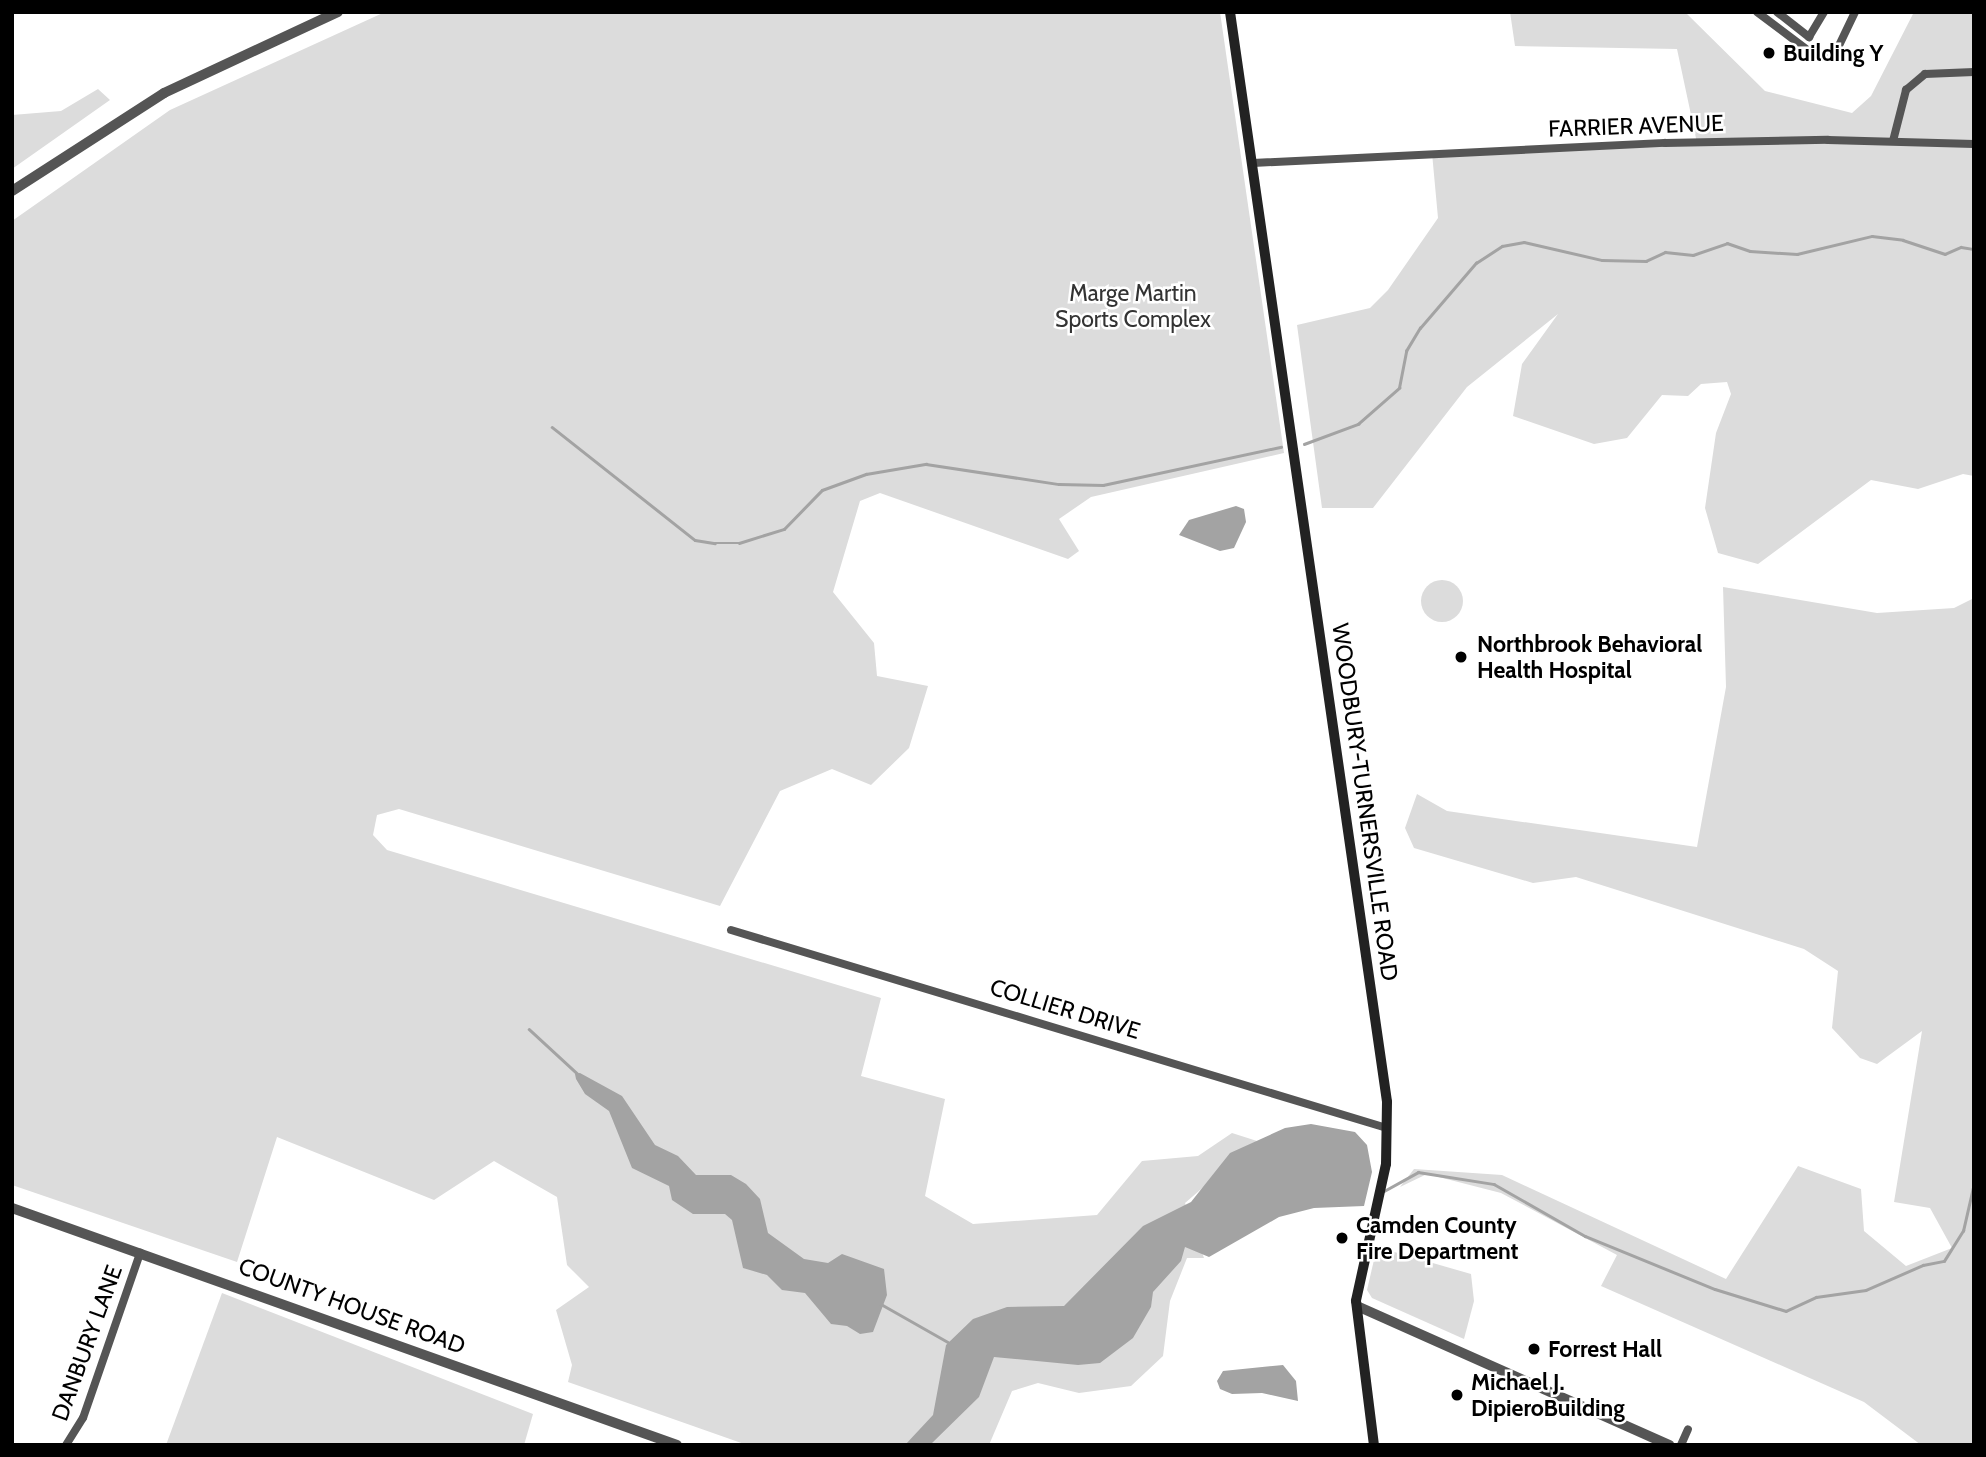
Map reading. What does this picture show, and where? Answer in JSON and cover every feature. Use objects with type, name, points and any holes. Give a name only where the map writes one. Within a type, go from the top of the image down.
[{"type":"main road","points":[[1230,12],[1253,163]]},
{"type":"main road","name":"WOODBURY-TURNERSVILLE ROAD","points":[[1253,163],[1380,1051],[1387,1149],[1357,1286],[1357,1306],[1374,1445]]},
{"type":"street","points":[[12,191],[164,93],[338,12]]},
{"type":"street","points":[[1757,12],[1814,55],[1833,58],[1855,12]]},
{"type":"street","points":[[1777,12],[1809,37],[1825,12]]},
{"type":"street","points":[[1892,141],[1906,90],[1925,74],[1974,72]]},
{"type":"street","name":"FARRIER AVENUE","points":[[1253,163],[1664,143],[1892,141],[1974,144]]},
{"type":"street","name":"COLLIER DRIVE","points":[[731,930],[1387,1128]]},
{"type":"street","name":"COUNTY HOUSE ROAD","points":[[12,1208],[677,1445]]},
{"type":"street","name":"DANBURY LANE","points":[[66,1445],[83,1418],[140,1253]]},
{"type":"street","points":[[1357,1306],[1669,1445]]},
{"type":"street","points":[[1681,1445],[1688,1429]]},
{"type":"green space","name":"Marge Martin Sports Complex","points":[[385,12],[1220,12],[1284,453],[1091,497],[1059,519],[1079,551],[1068,559],[880,493],[860,501],[833,592],[874,643],[877,676],[928,686],[909,748],[871,785],[832,769],[780,791],[720,906],[399,809],[377,815],[373,835],[387,850],[881,998],[861,1076],[945,1099],[925,1196],[973,1224],[1097,1215],[1142,1161],[1198,1156],[1232,1133],[1257,1141],[1185,1203],[1204,1258],[1187,1258],[1170,1301],[1163,1356],[1131,1386],[1079,1393],[1038,1383],[1012,1391],[989,1445],[747,1445],[568,1382],[572,1365],[556,1310],[589,1287],[567,1265],[557,1197],[494,1161],[434,1200],[277,1137],[237,1262],[12,1185],[12,221],[170,110]]},
{"type":"green space","points":[[1510,12],[1685,12],[1765,91],[1852,113],[1871,96],[1914,12],[1974,12],[1974,476],[1963,474],[1918,489],[1871,480],[1758,564],[1718,553],[1705,508],[1716,433],[1731,394],[1727,382],[1701,384],[1688,396],[1662,395],[1627,438],[1594,444],[1513,416],[1522,364],[1558,314],[1467,387],[1373,508],[1322,508],[1297,325],[1370,308],[1388,290],[1438,218],[1432,153],[1697,143],[1677,49],[1515,46]]},
{"type":"green space","points":[[98,89],[110,100],[12,169],[12,115],[61,111]]},
{"type":"green space","points":[[1442,580],[1457,586],[1463,601],[1457,616],[1442,622],[1427,616],[1421,601],[1427,586]]},
{"type":"green space","points":[[1723,587],[1877,613],[1954,608],[1974,598],[1974,1445],[1921,1445],[1864,1402],[1601,1286],[1617,1255],[1501,1193],[1427,1174],[1400,1187],[1414,1169],[1502,1175],[1726,1279],[1798,1166],[1861,1189],[1864,1231],[1906,1266],[1952,1248],[1930,1208],[1894,1202],[1922,1031],[1877,1064],[1860,1058],[1832,1028],[1838,971],[1804,949],[1576,877],[1533,883],[1414,848],[1405,828],[1417,794],[1447,811],[1697,847],[1726,687]]},
{"type":"green space","points":[[1377,1247],[1471,1274],[1474,1301],[1464,1339],[1372,1298],[1367,1290]]},
{"type":"green space","points":[[222,1293],[533,1414],[524,1445],[166,1445]]},
{"type":"shaded area","points":[[1236,506],[1244,509],[1246,522],[1234,548],[1220,551],[1179,535],[1189,520]]},
{"type":"shaded area","points":[[580,1073],[622,1096],[655,1145],[678,1156],[696,1175],[731,1175],[746,1184],[760,1199],[768,1233],[804,1259],[828,1263],[842,1254],[884,1269],[887,1295],[873,1332],[860,1334],[847,1326],[831,1324],[805,1293],[782,1290],[767,1275],[743,1268],[732,1220],[725,1214],[693,1214],[672,1200],[669,1186],[632,1168],[609,1111],[585,1094],[576,1079],[575,1074]]},
{"type":"shaded area","points":[[1311,1124],[1355,1132],[1367,1145],[1372,1172],[1364,1206],[1314,1208],[1279,1217],[1209,1257],[1185,1247],[1181,1261],[1153,1292],[1151,1307],[1133,1338],[1100,1363],[1078,1365],[994,1357],[979,1397],[930,1445],[905,1445],[933,1415],[946,1345],[973,1319],[1007,1307],[1064,1306],[1143,1226],[1191,1202],[1230,1153],[1285,1128]]},
{"type":"shaded area","points":[[1283,1365],[1296,1381],[1298,1401],[1262,1393],[1232,1394],[1220,1389],[1217,1381],[1223,1371]]},
{"type":"waterway","points":[[1304,444],[1358,424],[1399,388],[1406,351],[1420,328],[1476,263],[1502,246],[1524,242],[1602,260],[1646,261],[1665,252],[1693,255],[1727,243],[1750,251],[1797,254],[1872,236],[1903,240],[1945,254],[1961,247],[1974,249]]},
{"type":"waterway","points":[[552,427],[695,540],[715,543],[739,543],[784,529],[822,490],[866,474],[926,464],[1059,484],[1103,485],[1281,447]]},
{"type":"waterway","points":[[529,1029],[579,1075]]},
{"type":"waterway","points":[[1384,1191],[1418,1172],[1494,1184],[1585,1236],[1715,1289],[1786,1311],[1816,1297],[1866,1290],[1923,1265],[1944,1261],[1963,1231],[1974,1183]]},
{"type":"waterway","points":[[881,1304],[948,1342]]},
{"type":"place","name":"Building Y","points":[[1769,53]]},
{"type":"place","name":"Northbrook Behavioral Health Hospital","points":[[1461,657]]},
{"type":"place","name":"Camden County Fire Department","points":[[1342,1238]]},
{"type":"place","name":"Forrest Hall","points":[[1534,1349]]},
{"type":"place","name":"Michael J. DipieroBuilding","points":[[1457,1395]]}]
